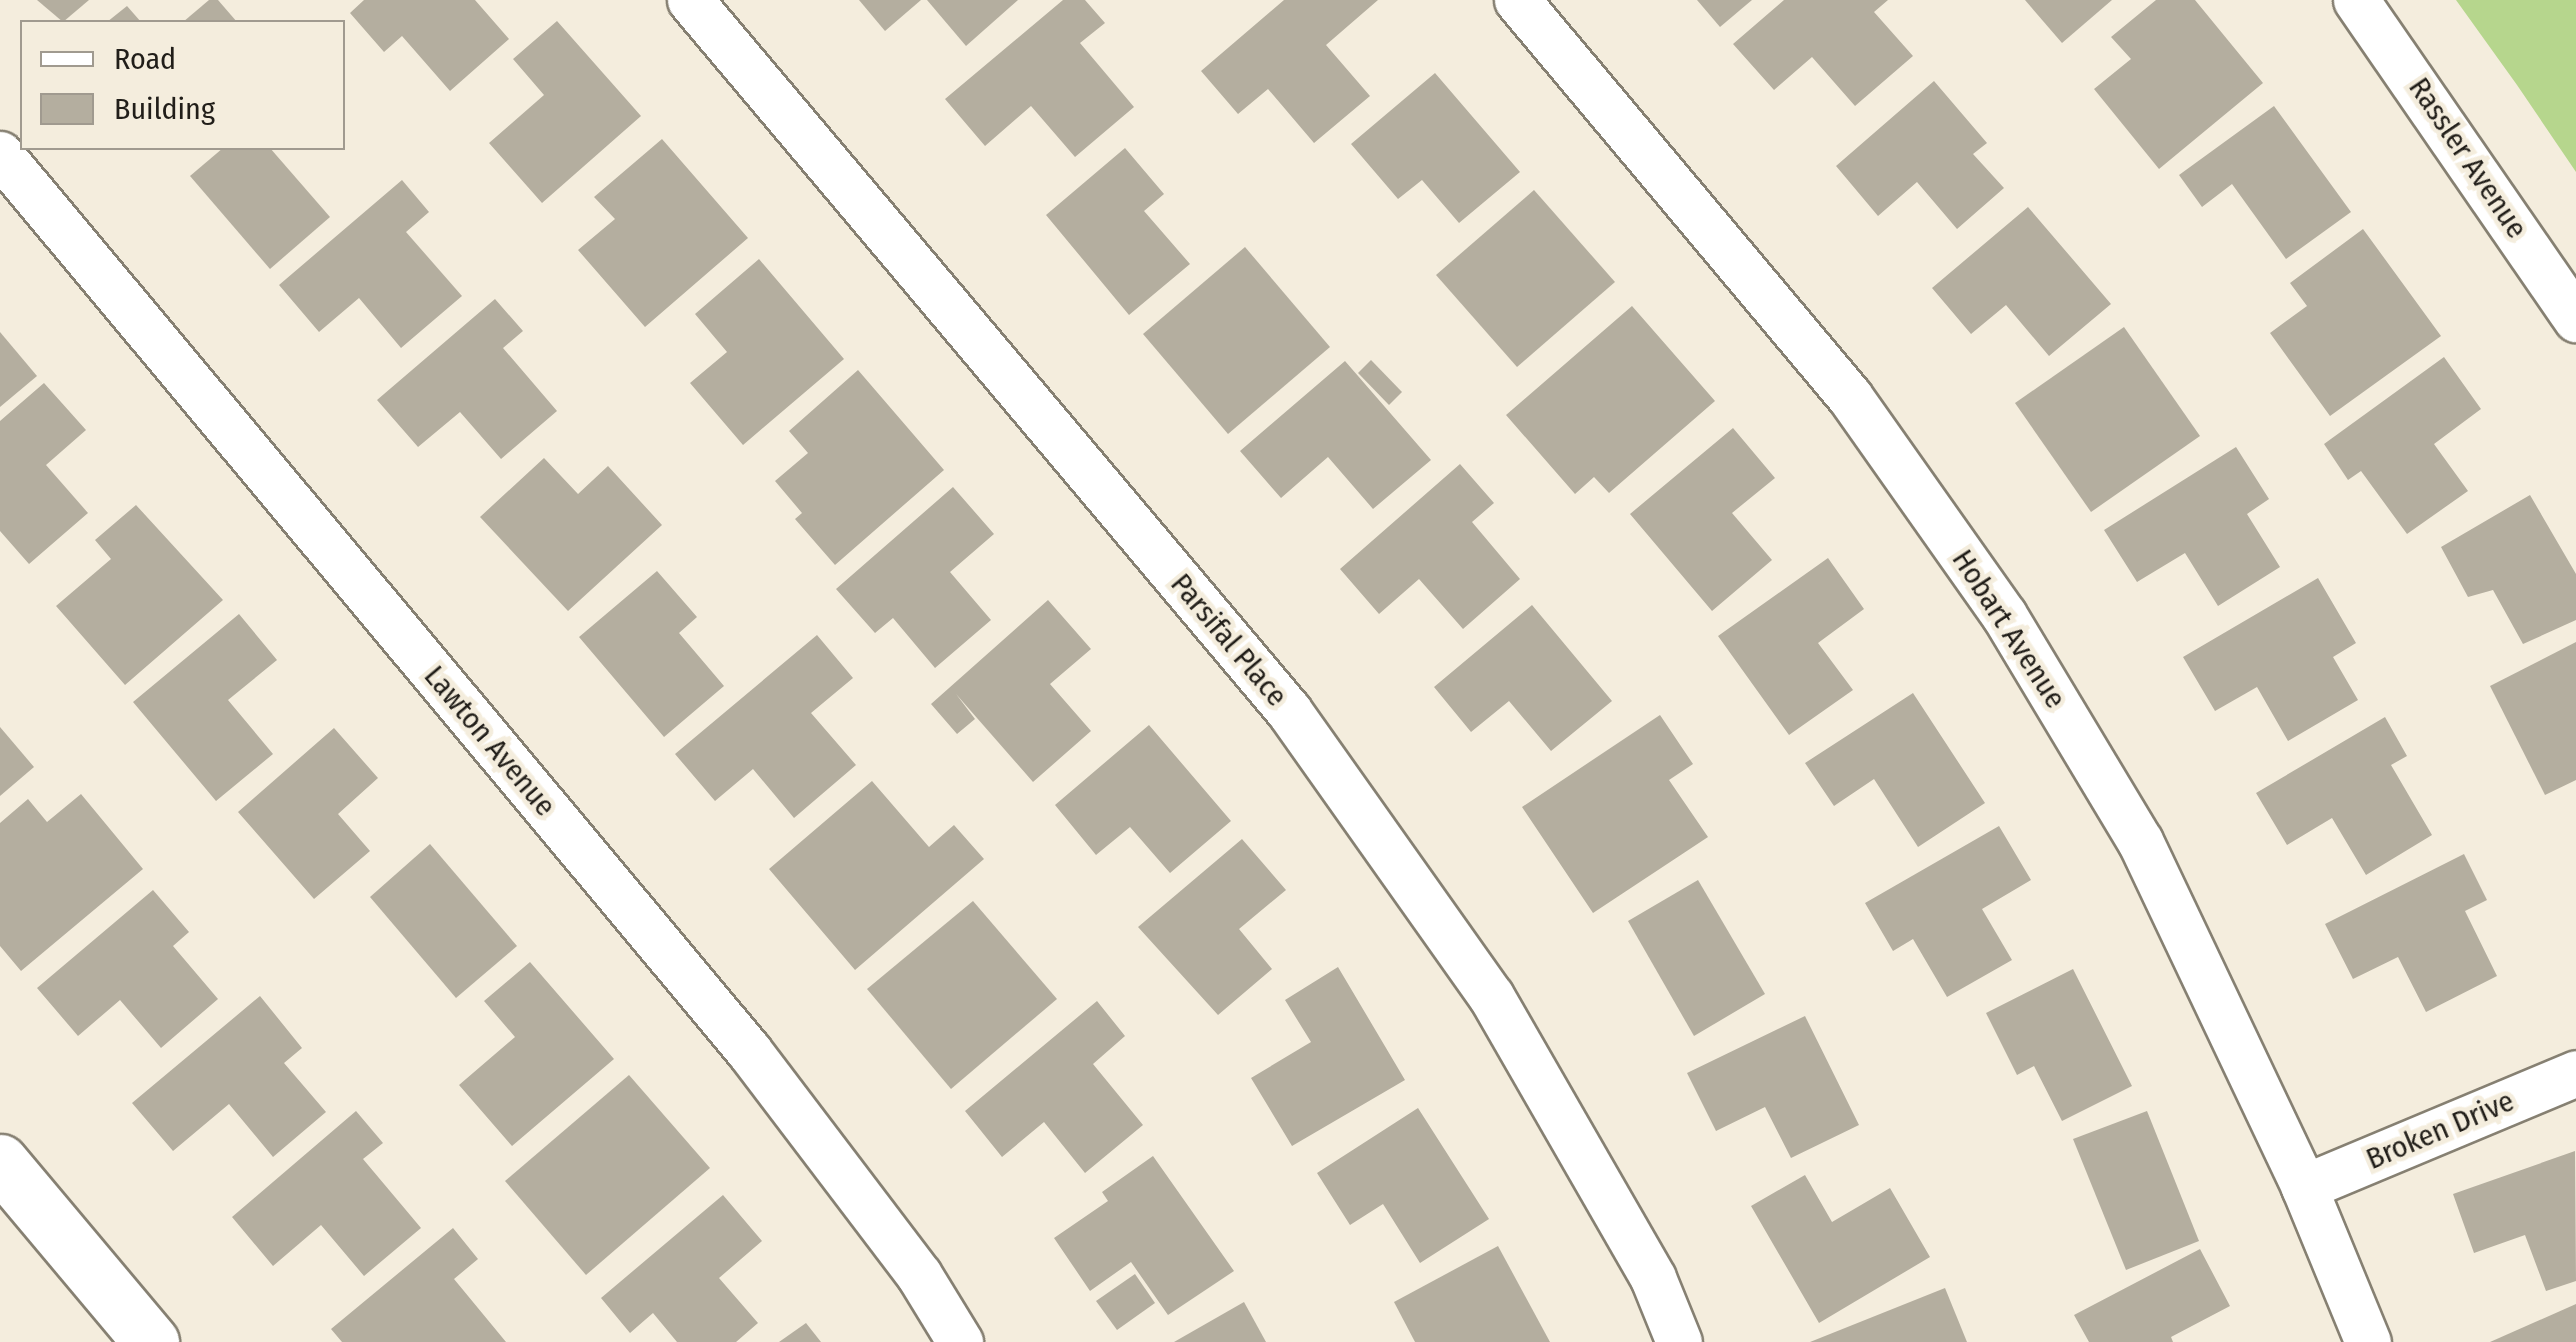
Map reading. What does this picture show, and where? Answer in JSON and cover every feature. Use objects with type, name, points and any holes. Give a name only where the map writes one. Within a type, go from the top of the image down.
[{"type":"street","name":"Parsifal Place","points":[[690,0],[1289,711],[1490,996],[1653,1278],[1678,1342]]},
{"type":"street","name":"Hobart Avenue","points":[[1517,0],[1850,397],[2004,615],[2140,841],[2304,1187],[2368,1342]]},
{"type":"street","name":"Rassler Avenue","points":[[2356,0],[2576,320]]},
{"type":"street","name":"Lawton Avenue","points":[[0,154],[749,1051],[919,1275],[960,1342]]},
{"type":"street","name":"Broken Drive","points":[[2304,1187],[2576,1073]]},
{"type":"street","points":[[0,1162],[151,1342]]},
{"type":"green space","points":[[2456,0],[2576,0],[2576,172],[2517,85]]},
{"type":"building","points":[[37,0],[89,0],[65,20]]},
{"type":"building","points":[[209,0],[218,0],[235,20],[185,20]]},
{"type":"building","points":[[364,0],[475,0],[509,39],[450,91],[402,36],[384,52],[350,13]]},
{"type":"building","points":[[859,0],[921,0],[885,31]]},
{"type":"building","points":[[927,0],[1018,0],[966,46]]},
{"type":"building","points":[[1063,0],[1085,0],[1105,23],[1080,43],[1134,107],[1075,157],[1031,106],[985,146],[945,99]]},
{"type":"building","points":[[1284,0],[1378,0],[1326,45],[1370,96],[1314,143],[1268,89],[1238,114],[1201,71]]},
{"type":"building","points":[[1697,0],[1752,0],[1720,27]]},
{"type":"building","points":[[1784,0],[1888,0],[1874,12],[1913,56],[1855,106],[1812,57],[1774,90],[1733,44]]},
{"type":"building","points":[[2025,0],[2112,0],[2062,43]]},
{"type":"building","points":[[2156,0],[2195,0],[2263,83],[2159,169],[2094,89],[2131,59],[2111,37]]},
{"type":"building","points":[[127,6],[139,20],[110,20]]},
{"type":"building","points":[[557,21],[641,116],[542,203],[489,143],[544,95],[513,59]]},
{"type":"building","points":[[1435,73],[1520,172],[1459,223],[1422,180],[1398,199],[1351,144]]},
{"type":"building","points":[[1934,81],[1987,143],[1973,154],[2004,188],[1957,229],[1917,182],[1878,216],[1836,166]]},
{"type":"building","points":[[2274,106],[2351,212],[2286,259],[2232,184],[2202,207],[2179,175]]},
{"type":"building","points":[[662,139],[748,238],[645,327],[578,250],[615,219],[594,197]]},
{"type":"building","points":[[1125,148],[1164,194],[1144,211],[1190,264],[1129,315],[1046,215]]},
{"type":"building","points":[[221,150],[272,150],[330,217],[270,269],[190,176]]},
{"type":"building","points":[[402,180],[429,212],[406,232],[462,296],[401,348],[359,298],[319,332],[279,285]]},
{"type":"building","points":[[1534,190],[1615,282],[1517,367],[1436,275]]},
{"type":"building","points":[[2028,207],[2111,304],[2049,356],[2006,305],[1971,334],[1932,288]]},
{"type":"building","points":[[2363,229],[2441,336],[2330,416],[2270,333],[2307,306],[2290,283]]},
{"type":"building","points":[[1245,247],[1330,347],[1228,434],[1143,334]]},
{"type":"building","points":[[759,259],[844,359],[743,445],[690,383],[727,352],[695,314]]},
{"type":"building","points":[[495,299],[523,331],[503,348],[557,411],[501,459],[460,412],[418,447],[377,400]]},
{"type":"building","points":[[1632,306],[1715,401],[1609,493],[1594,477],[1575,494],[1506,415]]},
{"type":"building","points":[[2124,327],[2200,436],[2091,512],[2015,403]]},
{"type":"building","points":[[0,332],[37,376],[0,407]]},
{"type":"building","points":[[2444,357],[2481,409],[2434,444],[2468,491],[2407,534],[2361,471],[2348,480],[2324,444]]},
{"type":"building","points":[[1371,360],[1402,392],[1389,405],[1358,373]]},
{"type":"building","points":[[1345,361],[1431,460],[1373,509],[1328,457],[1281,498],[1240,451]]},
{"type":"building","points":[[858,370],[944,470],[835,565],[795,519],[802,513],[775,481],[808,453],[789,431]]},
{"type":"building","points":[[44,383],[86,430],[46,465],[88,513],[29,564],[0,531],[0,421]]},
{"type":"building","points":[[1733,428],[1775,478],[1732,513],[1772,560],[1712,611],[1630,514]]},
{"type":"building","points":[[2236,447],[2269,499],[2247,514],[2280,567],[2218,606],[2185,553],[2137,582],[2104,530]]},
{"type":"building","points":[[544,458],[578,494],[608,466],[662,525],[568,611],[480,517]]},
{"type":"building","points":[[1460,464],[1494,503],[1472,522],[1520,579],[1463,629],[1419,579],[1379,614],[1340,569]]},
{"type":"building","points":[[953,487],[994,534],[950,572],[991,620],[935,668],[893,618],[875,633],[836,589]]},
{"type":"building","points":[[2530,495],[2576,574],[2576,620],[2523,644],[2493,590],[2468,597],[2441,547]]},
{"type":"building","points":[[136,505],[223,600],[125,685],[56,606],[111,559],[95,540]]},
{"type":"building","points":[[1828,558],[1864,609],[1818,643],[1853,690],[1789,735],[1718,636]]},
{"type":"building","points":[[657,571],[697,617],[679,633],[724,686],[664,737],[579,637]]},
{"type":"building","points":[[2318,578],[2356,643],[2333,657],[2358,700],[2288,741],[2257,687],[2215,711],[2183,657]]},
{"type":"building","points":[[1048,600],[1091,649],[1050,684],[1091,731],[1033,782],[956,694],[975,719],[957,734],[931,704]]},
{"type":"building","points":[[1532,605],[1612,701],[1551,751],[1509,701],[1471,732],[1434,687]]},
{"type":"building","points":[[239,614],[277,660],[228,700],[273,754],[216,801],[133,702]]},
{"type":"building","points":[[817,635],[853,678],[811,713],[856,765],[794,818],[753,769],[715,801],[675,754]]},
{"type":"building","points":[[2576,642],[2576,780],[2545,795],[2490,686]]},
{"type":"building","points":[[1913,693],[1985,803],[1918,847],[1874,779],[1834,806],[1805,763]]},
{"type":"building","points":[[1660,715],[1693,764],[1669,780],[1708,837],[1593,913],[1522,807]]},
{"type":"building","points":[[2385,717],[2407,756],[2391,765],[2432,835],[2366,875],[2332,818],[2287,845],[2256,793]]},
{"type":"building","points":[[1149,725],[1231,821],[1170,873],[1130,827],[1096,855],[1055,805]]},
{"type":"building","points":[[0,727],[34,767],[0,796]]},
{"type":"building","points":[[334,728],[378,778],[338,814],[370,851],[314,899],[238,812]]},
{"type":"building","points":[[872,781],[929,847],[954,825],[984,859],[855,970],[769,869]]},
{"type":"building","points":[[81,794],[143,869],[21,971],[0,946],[0,823],[28,799],[47,822]]},
{"type":"building","points":[[1999,826],[2031,880],[1982,909],[2012,960],[1947,997],[1913,939],[1893,951],[1865,903]]},
{"type":"building","points":[[1242,839],[1286,890],[1239,929],[1272,969],[1218,1015],[1138,927]]},
{"type":"building","points":[[430,844],[517,946],[456,998],[370,897]]},
{"type":"building","points":[[2464,854],[2487,900],[2465,911],[2497,976],[2426,1012],[2398,957],[2353,979],[2325,924]]},
{"type":"building","points":[[1698,880],[1765,994],[1694,1036],[1628,921]]},
{"type":"building","points":[[153,890],[189,932],[173,946],[218,999],[161,1048],[120,1000],[78,1036],[37,988]]},
{"type":"building","points":[[973,901],[1057,999],[951,1089],[867,989]]},
{"type":"building","points":[[530,962],[614,1059],[512,1146],[459,1085],[515,1037],[484,1001]]},
{"type":"building","points":[[1338,967],[1405,1080],[1292,1146],[1251,1078],[1311,1042],[1285,1000]]},
{"type":"building","points":[[2073,969],[2132,1086],[2062,1121],[2034,1066],[2017,1075],[1986,1013]]},
{"type":"building","points":[[260,996],[302,1048],[284,1063],[326,1112],[273,1157],[229,1104],[173,1151],[132,1103]]},
{"type":"building","points":[[1097,1001],[1125,1036],[1093,1064],[1143,1125],[1085,1173],[1044,1122],[1002,1157],[965,1111]]},
{"type":"building","points":[[1805,1016],[1859,1125],[1791,1158],[1765,1107],[1716,1131],[1687,1073]]},
{"type":"building","points":[[629,1075],[710,1168],[586,1275],[505,1181]]},
{"type":"building","points":[[1418,1108],[1489,1219],[1420,1263],[1383,1204],[1350,1225],[1317,1173]]},
{"type":"building","points":[[356,1111],[383,1143],[363,1159],[421,1228],[364,1276],[321,1225],[273,1266],[232,1217]]},
{"type":"building","points":[[2147,1111],[2199,1241],[2126,1270],[2073,1139]]},
{"type":"building","points":[[2575,1151],[2576,1281],[2546,1291],[2525,1235],[2474,1253],[2453,1194]]},
{"type":"building","points":[[1153,1156],[1234,1271],[1168,1315],[1131,1262],[1090,1291],[1054,1238],[1108,1201],[1102,1192]]},
{"type":"building","points":[[1805,1175],[1832,1222],[1890,1188],[1930,1257],[1819,1323],[1751,1206]]},
{"type":"building","points":[[723,1195],[762,1241],[719,1278],[758,1323],[736,1342],[677,1342],[653,1313],[630,1333],[601,1298]]},
{"type":"building","points":[[453,1228],[478,1259],[454,1279],[506,1342],[342,1342],[331,1329]]},
{"type":"building","points":[[1498,1246],[1550,1342],[1415,1342],[1394,1302]]},
{"type":"building","points":[[2200,1249],[2230,1306],[2171,1337],[2173,1342],[2089,1342],[2074,1315]]},
{"type":"building","points":[[1135,1274],[1155,1303],[1117,1330],[1096,1301]]},
{"type":"building","points":[[1945,1288],[1967,1342],[1810,1342]]},
{"type":"building","points":[[1244,1302],[1266,1342],[1174,1342]]},
{"type":"building","points":[[2576,1304],[2576,1342],[2490,1342]]},
{"type":"building","points":[[806,1323],[821,1342],[779,1342]]}]
